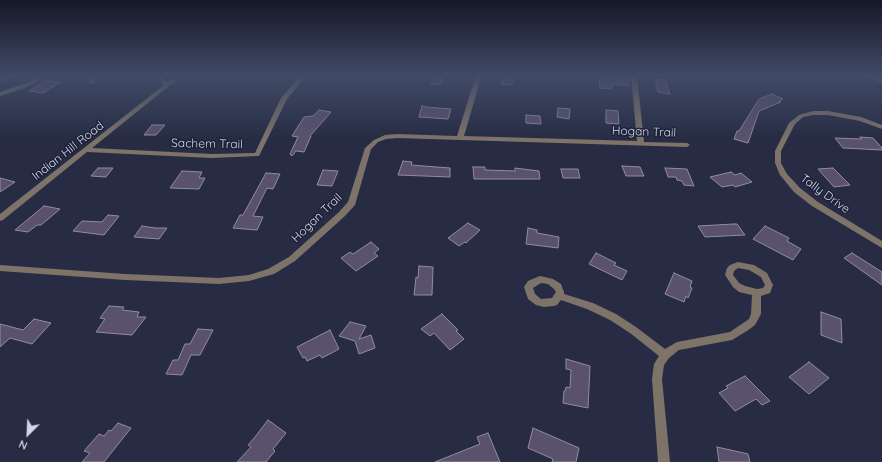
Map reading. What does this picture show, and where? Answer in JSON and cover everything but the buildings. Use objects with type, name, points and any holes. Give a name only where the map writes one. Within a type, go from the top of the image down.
[{"type":"street","name":"Indian Hill Road","points":[[1,216],[153,97]]},
{"type":"street","name":"Sachem Trail","points":[[86,150],[205,156],[257,155],[285,97]]},
{"type":"street","points":[[460,138],[472,97]]},
{"type":"street","points":[[636,97],[641,144]]},
{"type":"street","name":"Tally Drive","points":[[882,127],[861,119],[828,113],[813,113],[801,116],[792,123],[778,151],[778,163],[784,176],[797,190],[815,204],[882,245]]},
{"type":"street","name":"Hogan Trail","points":[[0,268],[125,277],[219,281],[249,278],[271,272],[292,259],[342,214],[352,203],[366,152],[368,148],[376,141],[385,137],[397,136],[687,145]]},
{"type":"street","points":[[664,462],[657,379],[659,364],[665,355],[677,346],[732,336],[752,322],[756,314],[757,293]]},
{"type":"street","points":[[559,296],[590,306],[613,317],[633,330],[665,355]]}]
